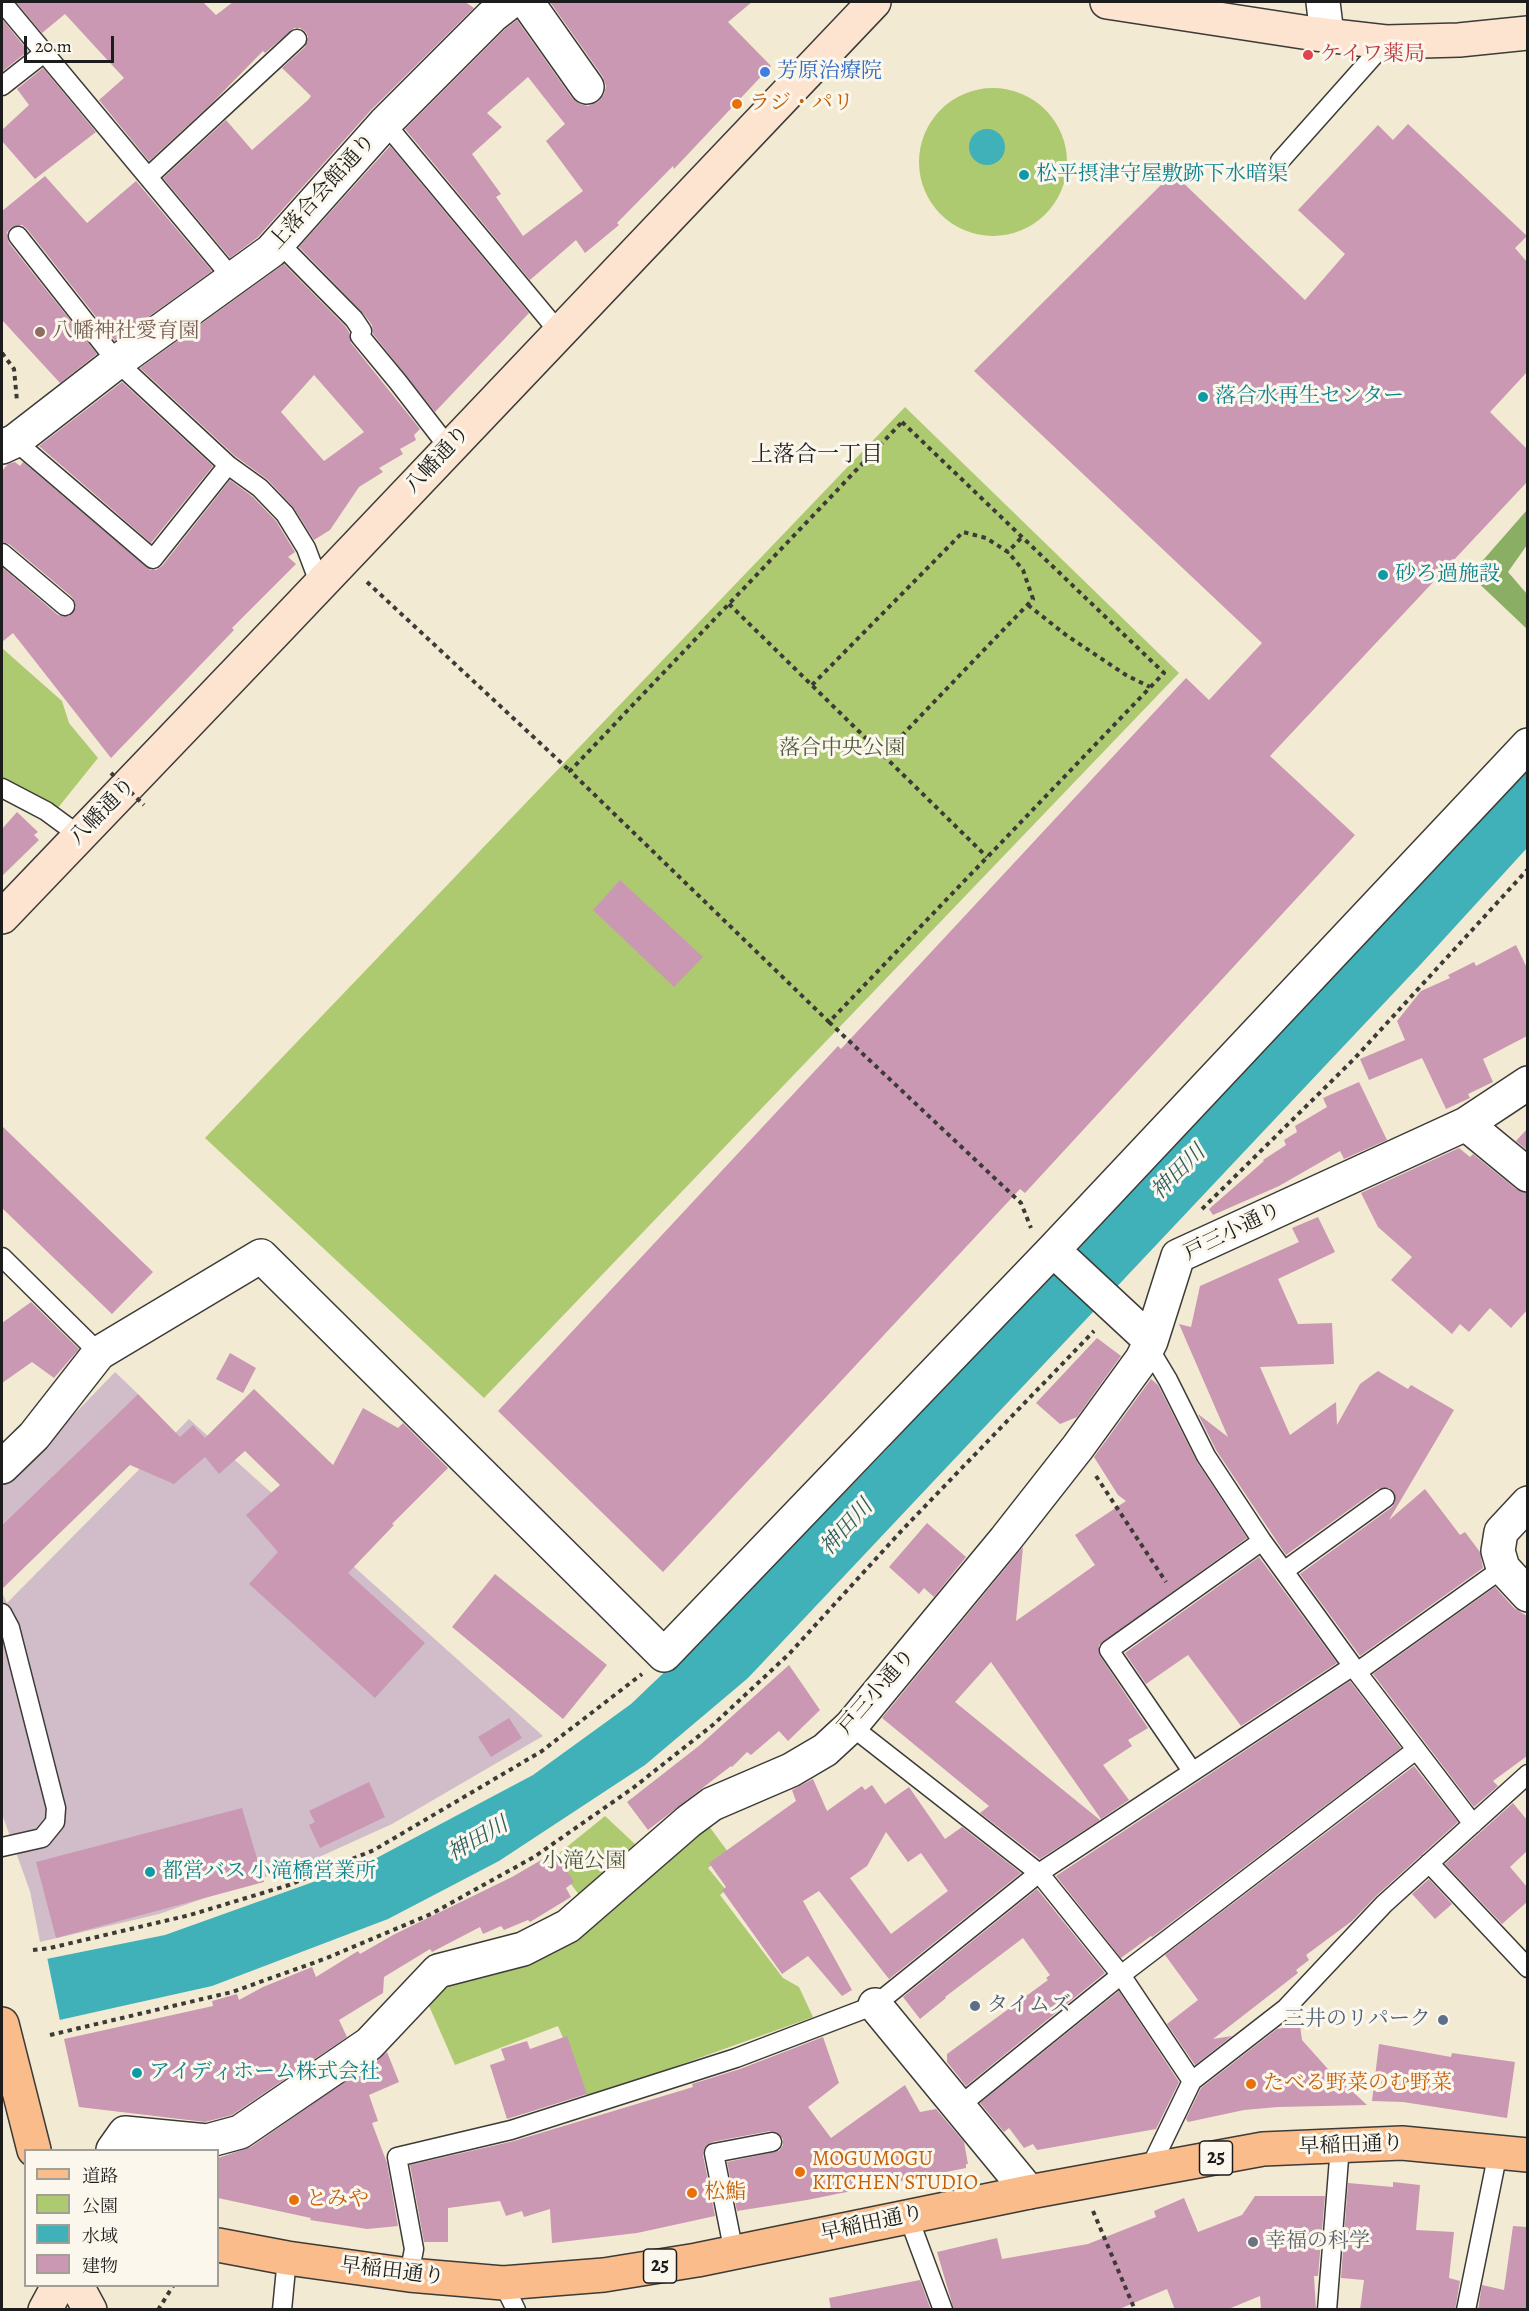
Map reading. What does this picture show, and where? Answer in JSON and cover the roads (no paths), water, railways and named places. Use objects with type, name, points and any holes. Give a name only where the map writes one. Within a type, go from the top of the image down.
[{"type":"main road","points":[[2,2026],[9,2087],[33,2149]]},
{"type":"main road","name":"早稲田通り","points":[[219,2245],[409,2276],[510,2296],[604,2275],[734,2253],[908,2216],[1263,2149],[1402,2143],[1513,2154]]},
{"type":"street","points":[[527,2],[587,87]]},
{"type":"street","name":"八幡通り","points":[[2,917],[874,2]]},
{"type":"street","points":[[1107,2],[1386,42],[1459,40],[1527,33]]},
{"type":"street","points":[[1323,2],[1327,35]]},
{"type":"street","name":"上落合会館通り","points":[[11,440],[271,251],[493,6]]},
{"type":"street","points":[[2,1467],[34,1436],[99,1353],[261,1256],[664,1655],[1527,746]]},
{"type":"street","name":"戸三小通り","points":[[113,2149],[125,2133],[207,2141],[240,2132],[369,2044],[438,1971],[523,1949],[568,1926],[689,1821],[712,1804],[791,1770],[825,1750],[851,1726],[1005,1540],[1078,1448],[1142,1359],[1149,1345],[1178,1256],[1466,1124],[1527,1083]]},
{"type":"street","points":[[1466,1124],[1527,1175]]},
{"type":"street","points":[[1051,1248],[1111,1303],[1149,1345]]},
{"type":"street","points":[[1527,1503],[1501,1532],[1498,1551],[1503,1568],[1527,1595]]},
{"type":"street","points":[[875,2005],[1029,2193]]},
{"type":"street","points":[[45,2310],[57,2287]]},
{"type":"street","points":[[78,2287],[90,2310]]},
{"type":"lane","points":[[2,2],[233,279]]},
{"type":"lane","points":[[148,177],[297,39]]},
{"type":"lane","points":[[1280,161],[1386,42]]},
{"type":"lane","points":[[2,86],[44,53]]},
{"type":"lane","points":[[385,123],[559,332]]},
{"type":"lane","points":[[18,236],[117,362],[228,465],[260,488],[285,514],[306,548],[320,585]]},
{"type":"lane","points":[[279,243],[354,319],[362,331],[360,336],[448,448]]},
{"type":"lane","points":[[11,440],[153,560],[228,465]]},
{"type":"lane","points":[[2,553],[65,606]]},
{"type":"lane","points":[[2,788],[46,811],[80,836]]},
{"type":"lane","points":[[2,1257],[99,1353]]},
{"type":"lane","points":[[1149,1345],[1206,1456],[1262,1541],[1355,1669],[1473,1824]]},
{"type":"lane","points":[[1284,1571],[1385,1498]]},
{"type":"lane","points":[[1192,1771],[1109,1650],[1262,1541]]},
{"type":"lane","points":[[409,2276],[414,2249],[397,2157],[511,2130],[736,2058],[875,2005],[1039,1873],[1192,1771],[1355,1669],[1503,1568]]},
{"type":"lane","points":[[2,1613],[10,1628],[56,1808],[55,1822],[42,1838],[2,1847]]},
{"type":"lane","points":[[851,1726],[1039,1873],[1121,1975],[1192,2081]]},
{"type":"lane","points":[[958,2107],[1121,1975],[1416,1750]]},
{"type":"lane","points":[[1149,2170],[1192,2081],[1286,2008],[1384,1904],[1527,1774]]},
{"type":"lane","points":[[1429,1863],[1527,1968]]},
{"type":"lane","points":[[734,2253],[714,2153],[772,2142]]},
{"type":"lane","points":[[1327,2310],[1340,2146]]},
{"type":"lane","points":[[1466,2310],[1513,2154]]},
{"type":"lane","points":[[908,2216],[943,2310]]},
{"type":"lane","points":[[282,2310],[287,2258]]},
{"type":"water","points":[[987,129],[1000,134],[1005,147],[1000,160],[987,165],[974,160],[969,147],[974,134]]},
{"type":"water","name":"神田川","points":[[1527,770],[1527,848],[1421,964],[748,1678],[645,1765],[499,1861],[388,1919],[212,1986],[55,2021],[2,1968],[165,1935],[369,1862],[533,1775],[631,1704],[741,1599],[884,1452],[1071,1250]]},
{"type":"place","name":"ケイワ薬局","points":[[1308,55]]},
{"type":"place","name":"芳原治療院","points":[[765,72]]},
{"type":"place","name":"ラジ・パリ","points":[[737,104]]},
{"type":"place","name":"松平摂津守屋敷跡下水暗渠","points":[[1024,175]]},
{"type":"place","name":"八幡神社愛育園","points":[[40,332]]},
{"type":"place","name":"落合水再生センター","points":[[1203,397]]},
{"type":"place","name":"砂ろ過施設","points":[[1383,575]]},
{"type":"place","name":"都営バス 小滝橋営業所","points":[[150,1872]]},
{"type":"place","name":"タイムズ","points":[[975,2006]]},
{"type":"place","name":"三井のリパーク","points":[[1443,2020]]},
{"type":"place","name":"アイディホーム株式会社","points":[[137,2073]]},
{"type":"place","name":"たべる野菜のむ野菜","points":[[1251,2084]]},
{"type":"place","name":"MOGUMOGU KITCHEN STUDIO","points":[[800,2172]]},
{"type":"place","name":"松鮨","points":[[692,2193]]},
{"type":"place","name":"とみや","points":[[294,2200]]},
{"type":"place","name":"幸福の科学","points":[[1253,2242]]},
{"type":"district","name":"上落合一丁目","points":[[817,456]]},
{"type":"park label","name":"落合中央公園","points":[[842,749]]},
{"type":"park label","name":"小滝公園","points":[[584,1862]]}]
